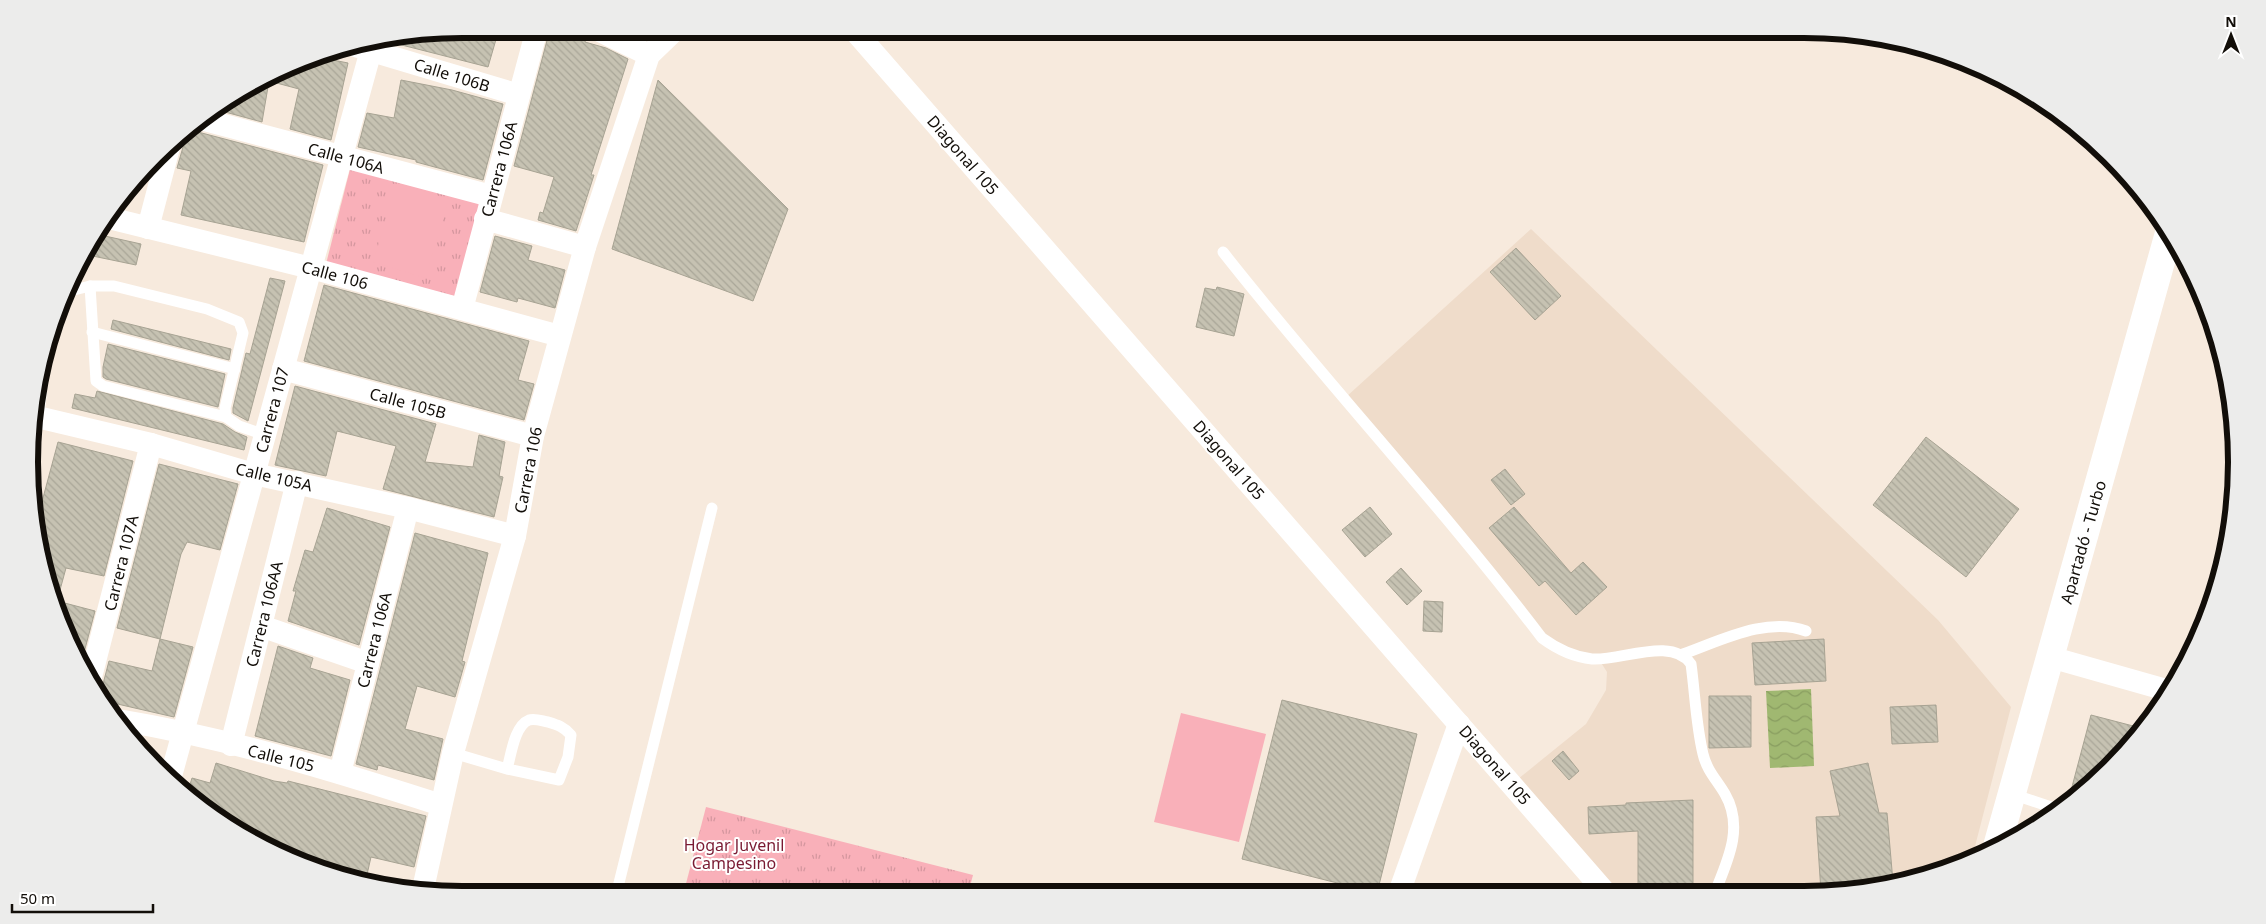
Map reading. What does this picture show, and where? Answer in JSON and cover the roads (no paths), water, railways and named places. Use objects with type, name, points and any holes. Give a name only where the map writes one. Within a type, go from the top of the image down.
[{"type":"main road","name":"Apartadó - Turbo","points":[[1999,839],[2167,241]]},
{"type":"street","name":"Carrera 106A","points":[[462,309],[535,38]]},
{"type":"street","points":[[614,38],[649,55],[667,38]]},
{"type":"street","name":"Diagonal 105","points":[[861,38],[1600,886]]},
{"type":"street","name":"Calle 106B","points":[[370,48],[520,95]]},
{"type":"street","name":"Carrera 107","points":[[172,772],[342,156],[366,49]]},
{"type":"street","name":"Carrera 106","points":[[424,885],[453,753],[514,536],[534,436],[560,336],[585,247],[649,55]]},
{"type":"street","name":"Calle 106A","points":[[209,121],[491,196]]},
{"type":"street","points":[[148,228],[166,158]]},
{"type":"street","name":"Calle 106","points":[[114,219],[311,268],[560,336]]},
{"type":"street","points":[[485,219],[585,247]]},
{"type":"street","name":"Calle 105B","points":[[283,369],[534,436]]},
{"type":"street","name":"Calle 105A","points":[[40,418],[151,444],[254,474],[408,508],[514,536]]},
{"type":"street","name":"Carrera 107A","points":[[93,671],[151,444]]},
{"type":"street","name":"Carrera 106AA","points":[[231,745],[297,482]]},
{"type":"street","name":"Carrera 106A","points":[[340,773],[408,508]]},
{"type":"street","points":[[261,626],[368,663]]},
{"type":"street","points":[[2050,658],[2163,689]]},
{"type":"street","name":"Calle 105","points":[[126,721],[183,731],[340,773],[441,805]]},
{"type":"street","points":[[1401,886],[1459,724]]},
{"type":"lane","points":[[1223,252],[1314,364],[1459,531],[1542,638],[1569,654],[1593,659],[1667,650],[1683,654],[1761,628],[1785,626],[1806,631]]},
{"type":"lane","points":[[74,290],[90,286],[114,286],[207,310],[239,322],[243,333],[225,408],[226,417]]},
{"type":"lane","points":[[90,286],[96,381],[103,386],[226,417],[239,426],[265,435]]},
{"type":"lane","points":[[92,332],[235,369]]},
{"type":"lane","points":[[618,886],[712,508]]},
{"type":"lane","points":[[1683,654],[1692,664],[1705,760],[1711,776],[1725,793],[1733,820],[1733,844],[1717,886]]},
{"type":"lane","points":[[453,753],[507,769],[559,780],[568,757],[571,735],[564,727],[556,724],[534,719],[528,720],[518,732],[507,769]]},
{"type":"lane","points":[[2012,794],[2051,807]]},
{"type":"water","points":[[1811,689],[1814,766],[1770,768],[1766,691]]},
{"type":"park label","name":"Hogar Juvenil Campesino","points":[[734,854]]}]
